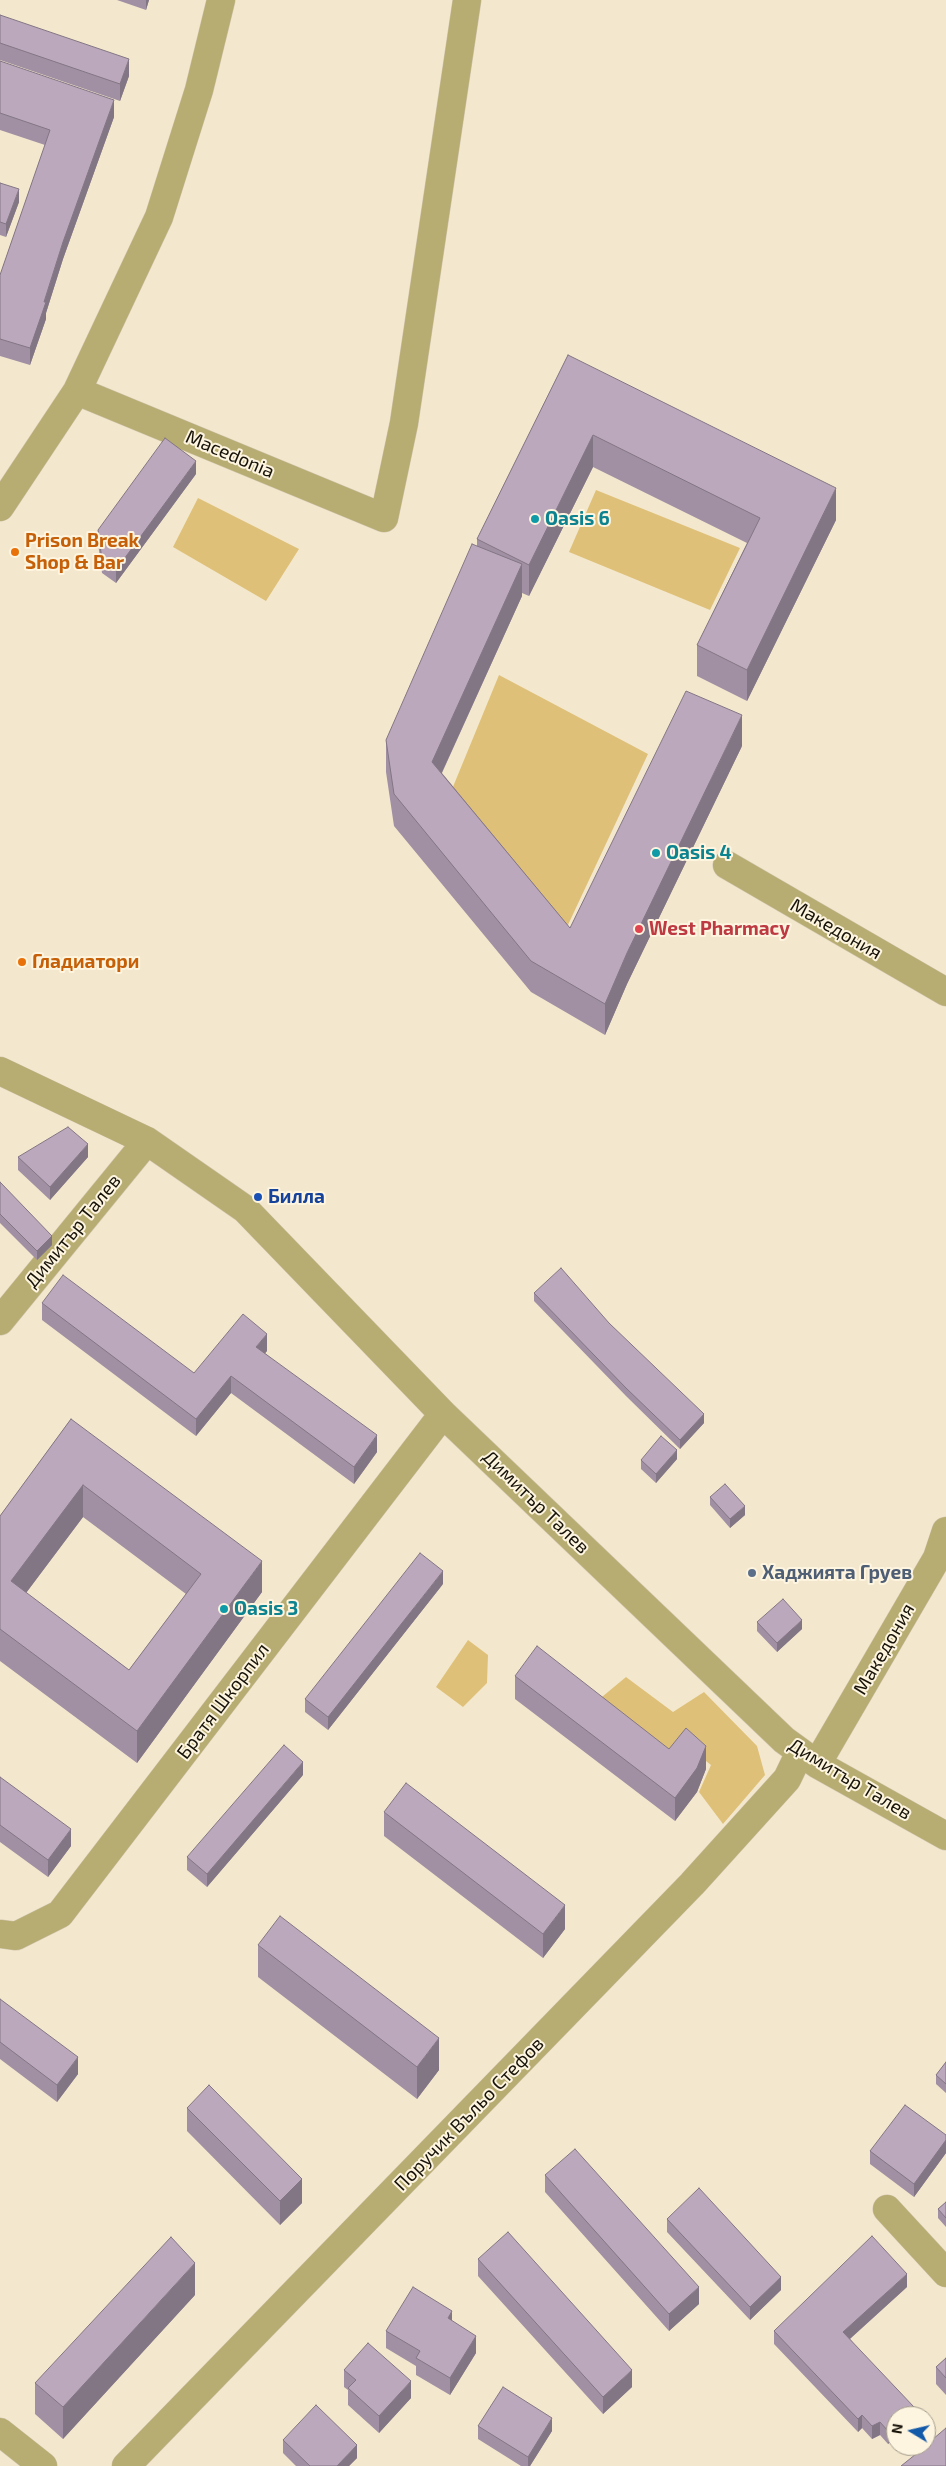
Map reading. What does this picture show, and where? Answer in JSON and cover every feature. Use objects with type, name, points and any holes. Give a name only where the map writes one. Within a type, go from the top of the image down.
[{"type":"street","points":[[0,507],[77,390],[159,217],[199,90],[222,0]]},
{"type":"street","name":"Macedonia","points":[[77,390],[384,518],[404,423],[467,0]]},
{"type":"street","name":"Македония","points":[[727,866],[946,992]]},
{"type":"street","name":"Димитър Талев","points":[[0,1071],[147,1141],[244,1209],[443,1414],[784,1740],[808,1758],[946,1836]]},
{"type":"street","name":"Димитър Талев","points":[[0,1321],[147,1141]]},
{"type":"street","name":"Братя Шкорпил","points":[[0,1934],[16,1936],[60,1914],[443,1414]]},
{"type":"street","name":"Македония","points":[[808,1758],[937,1558],[946,1531]]},
{"type":"street","name":"Поручик Въльо Стефов","points":[[126,2466],[692,1884],[786,1779],[808,1758]]},
{"type":"street","points":[[887,2209],[946,2274]]},
{"type":"street","points":[[0,2432],[43,2466]]},
{"type":"shaded area","points":[[596,490],[740,548],[710,610],[569,552]]},
{"type":"shaded area","points":[[198,498],[299,549],[266,601],[173,547]]},
{"type":"shaded area","points":[[499,675],[648,754],[567,927],[450,794]]},
{"type":"shaded area","points":[[468,1640],[488,1655],[487,1683],[463,1707],[436,1687]]},
{"type":"shaded area","points":[[626,1677],[673,1712],[704,1692],[757,1746],[765,1775],[723,1824],[699,1792],[711,1765],[688,1747],[673,1763],[597,1701]]},
{"type":"building","points":[[0,15],[129,59],[120,84],[0,43]]},
{"type":"building","points":[[0,61],[114,100],[63,242],[44,302],[46,302],[30,348],[0,339],[0,275],[50,130],[0,113]]},
{"type":"building","points":[[0,183],[19,189],[6,224],[0,222]]},
{"type":"building","points":[[568,355],[836,488],[747,670],[697,645],[760,518],[593,435],[529,565],[477,539]]},
{"type":"building","points":[[165,438],[196,461],[116,570],[102,560],[98,530]]},
{"type":"building","points":[[472,544],[522,564],[432,762],[570,928],[686,691],[742,715],[627,953],[605,1004],[531,961],[394,794],[386,740]]},
{"type":"building","points":[[68,1127],[88,1144],[50,1187],[18,1157]]},
{"type":"building","points":[[0,1182],[52,1236],[37,1251],[0,1214]]},
{"type":"building","points":[[561,1268],[609,1323],[704,1414],[680,1440],[626,1388],[534,1293]]},
{"type":"building","points":[[63,1275],[194,1373],[243,1314],[267,1334],[256,1347],[377,1435],[354,1467],[231,1376],[196,1419],[42,1303]]},
{"type":"building","points":[[71,1419],[262,1561],[137,1731],[0,1629],[0,1516]],"holes":[[[83,1485],[201,1574],[129,1670],[11,1581]]]},
{"type":"building","points":[[661,1436],[677,1450],[656,1474],[641,1460]]},
{"type":"building","points":[[725,1484],[745,1506],[730,1519],[710,1497]]},
{"type":"building","points":[[420,1553],[443,1571],[328,1717],[305,1699]]},
{"type":"building","points":[[783,1599],[802,1620],[777,1643],[757,1622]]},
{"type":"building","points":[[537,1646],[669,1749],[686,1728],[706,1746],[697,1768],[675,1798],[515,1676]]},
{"type":"building","points":[[284,1745],[303,1762],[207,1874],[187,1857]]},
{"type":"building","points":[[0,1777],[71,1829],[48,1860],[0,1825]]},
{"type":"building","points":[[406,1783],[565,1905],[543,1934],[384,1812]]},
{"type":"building","points":[[280,1916],[439,2038],[417,2067],[258,1945]]},
{"type":"building","points":[[0,1999],[78,2057],[57,2085],[0,2042]]},
{"type":"building","points":[[946,2062],[946,2084],[936,2075]]},
{"type":"building","points":[[209,2085],[302,2179],[280,2201],[187,2108]]},
{"type":"building","points":[[905,2105],[946,2135],[946,2140],[914,2184],[870,2151]]},
{"type":"building","points":[[575,2149],[699,2287],[669,2314],[545,2175]]},
{"type":"building","points":[[699,2188],[781,2277],[750,2307],[667,2219]]},
{"type":"building","points":[[946,2202],[946,2218],[938,2209]]},
{"type":"building","points":[[508,2232],[632,2370],[603,2397],[478,2259]]},
{"type":"building","points":[[872,2236],[907,2274],[843,2332],[913,2406],[886,2406],[886,2429],[880,2422],[872,2426],[862,2415],[858,2419],[774,2331]]},
{"type":"building","points":[[171,2237],[195,2263],[63,2407],[35,2383]]},
{"type":"building","points":[[413,2287],[452,2311],[448,2318],[476,2336],[450,2378],[416,2358],[420,2351],[386,2331]]},
{"type":"building","points":[[368,2343],[411,2381],[379,2416],[348,2388],[356,2380],[344,2370]]},
{"type":"building","points":[[946,2358],[946,2378],[936,2367]]},
{"type":"building","points":[[503,2387],[552,2418],[528,2457],[478,2426]]},
{"type":"building","points":[[316,2405],[357,2445],[337,2466],[310,2466],[283,2440]]},
{"type":"building","points":[[946,2428],[946,2466],[901,2466],[914,2456],[936,2456],[936,2436]]},
{"type":"place","name":"Oasis 6","points":[[535,519]]},
{"type":"place","name":"Prison Break Shop & Bar","points":[[15,552]]},
{"type":"place","name":"Oasis 4","points":[[656,853]]},
{"type":"place","name":"West Pharmacy","points":[[639,929]]},
{"type":"place","name":"Гладиатори","points":[[22,962]]},
{"type":"place","name":"Билла","points":[[258,1197]]},
{"type":"place","name":"Хаджията Груев","points":[[752,1573]]},
{"type":"place","name":"Oasis 3","points":[[224,1609]]}]
